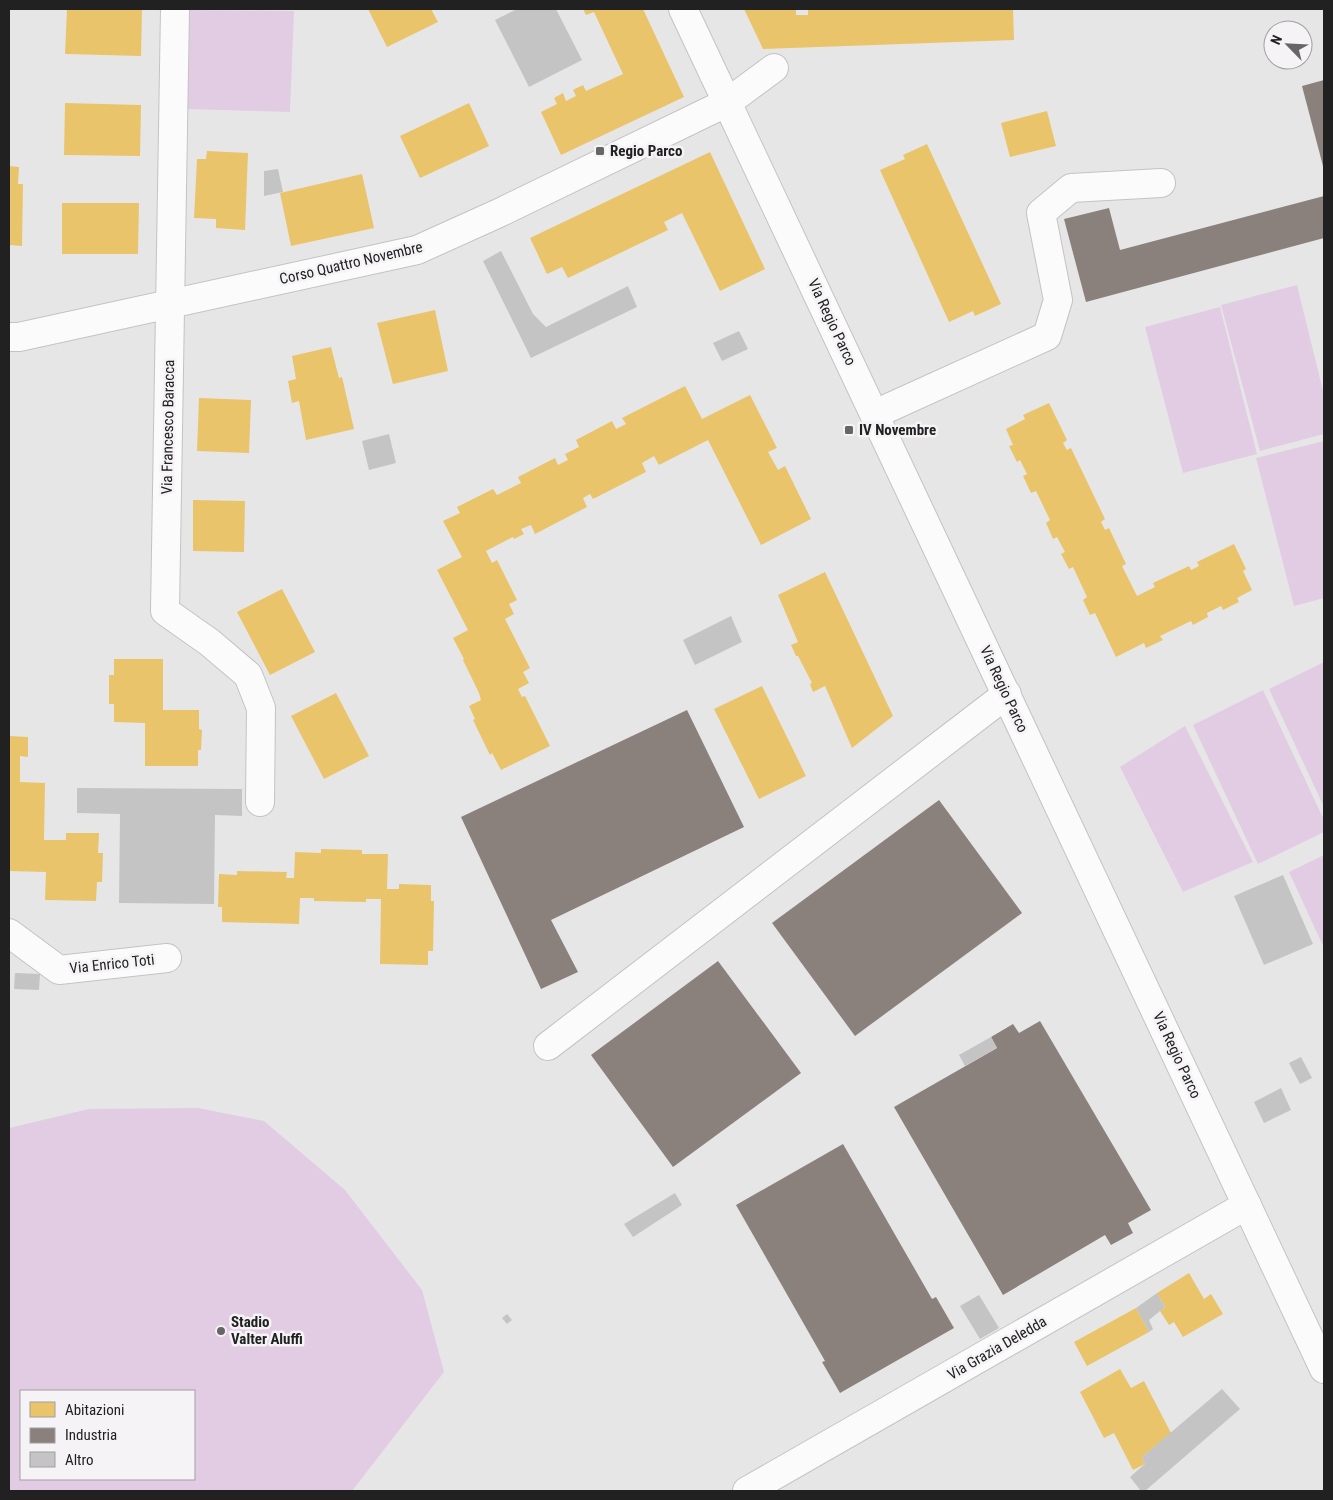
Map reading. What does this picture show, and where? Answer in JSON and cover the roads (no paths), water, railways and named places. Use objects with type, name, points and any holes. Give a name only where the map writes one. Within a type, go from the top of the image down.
[{"type":"street","name":"Via Francesco Baracca","points":[[175,9],[165,611],[209,642],[248,675],[261,708],[260,802]]},
{"type":"street","name":"Via Regio Parco","points":[[683,9],[1324,1369]]},
{"type":"street","name":"Corso Quattro Novembre","points":[[9,337],[19,337],[417,250],[508,209],[728,102],[774,68]]},
{"type":"street","points":[[875,414],[1047,336],[1058,300],[1041,213],[1071,188],[1161,183]]},
{"type":"street","points":[[548,1046],[1007,694]]},
{"type":"street","name":"Via Enrico Toti","points":[[9,933],[59,970],[167,958]]},
{"type":"street","name":"Via Grazia Deledda","points":[[748,1491],[1247,1205]]},
{"type":"place","name":"Regio Parco","points":[[600,151]]},
{"type":"place","name":"IV Novembre","points":[[849,430]]},
{"type":"place","name":"Stadio Valter Aluffi","points":[[221,1331]]}]
